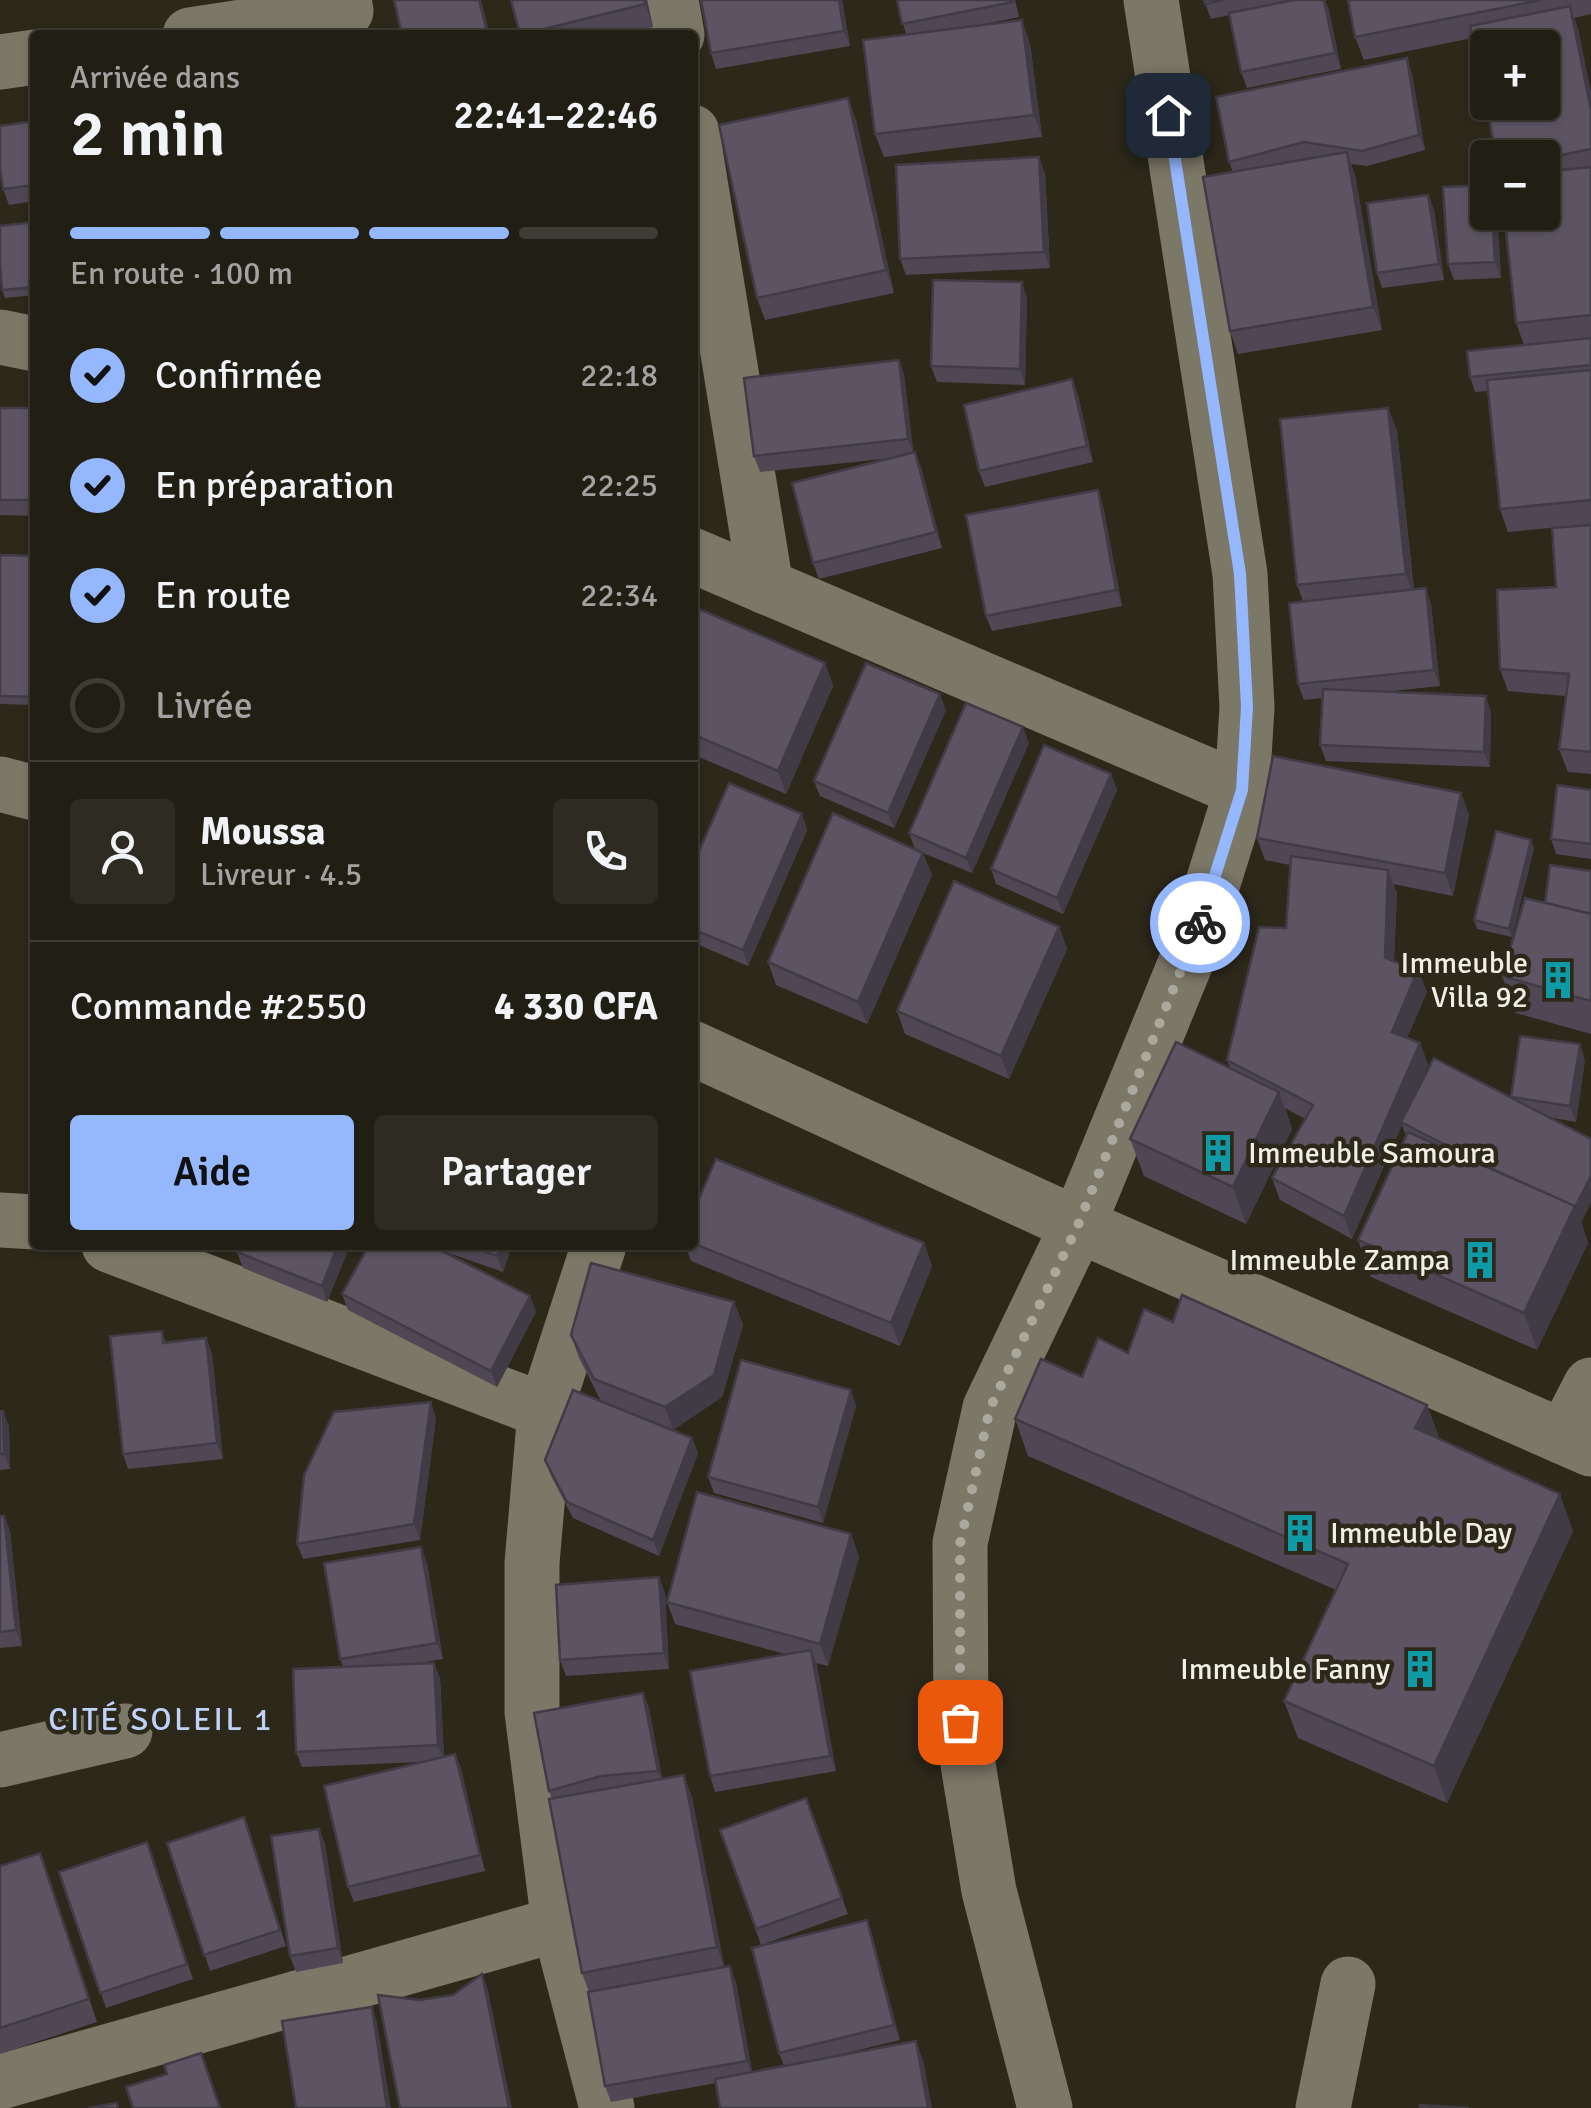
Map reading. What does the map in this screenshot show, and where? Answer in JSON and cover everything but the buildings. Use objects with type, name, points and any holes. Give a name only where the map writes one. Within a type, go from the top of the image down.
[{"type":"street","points":[[671,0],[676,30]]},
{"type":"street","points":[[1045,2108],[989,1891],[960,1722],[960,1544],[990,1408],[1078,1225],[1194,940],[1242,790],[1247,707],[1240,574],[1151,0]]},
{"type":"street","points":[[229,30],[346,15]]},
{"type":"street","points":[[0,62],[30,58]]},
{"type":"street","points":[[698,169],[766,587]]},
{"type":"street","points":[[698,558],[1242,790]]},
{"type":"street","points":[[0,784],[30,792]]},
{"type":"street","points":[[698,1051],[1078,1225],[1577,1443],[1591,1385]]},
{"type":"street","points":[[0,1220],[30,1222]]},
{"type":"street","points":[[122,1250],[546,1411]]},
{"type":"street","points":[[597,1250],[546,1411],[532,1563],[532,1712],[558,1924],[607,2108]]},
{"type":"street","points":[[0,1760],[126,1731]]},
{"type":"street","points":[[0,2082],[558,1924]]},
{"type":"street","points":[[1323,2108],[1348,1984]]},
{"type":"way so far","points":[[960,1722],[960,1544],[990,1408],[1078,1225],[1200,923]]},
{"type":"place","name":"Immeuble Villa 92","points":[[1558,980]]},
{"type":"place","name":"Immeuble Samoura","points":[[1218,1153]]},
{"type":"place","name":"Immeuble Zampa","points":[[1480,1260]]},
{"type":"place","name":"Immeuble Day","points":[[1300,1533]]},
{"type":"place","name":"Immeuble Fanny","points":[[1420,1669]]},
{"type":"district","name":"CITÉ SOLEIL 1","points":[[161,1719]]},
{"type":"route","points":[[1168,115],[1240,574],[1247,707],[1242,790],[1200,923]]}]
